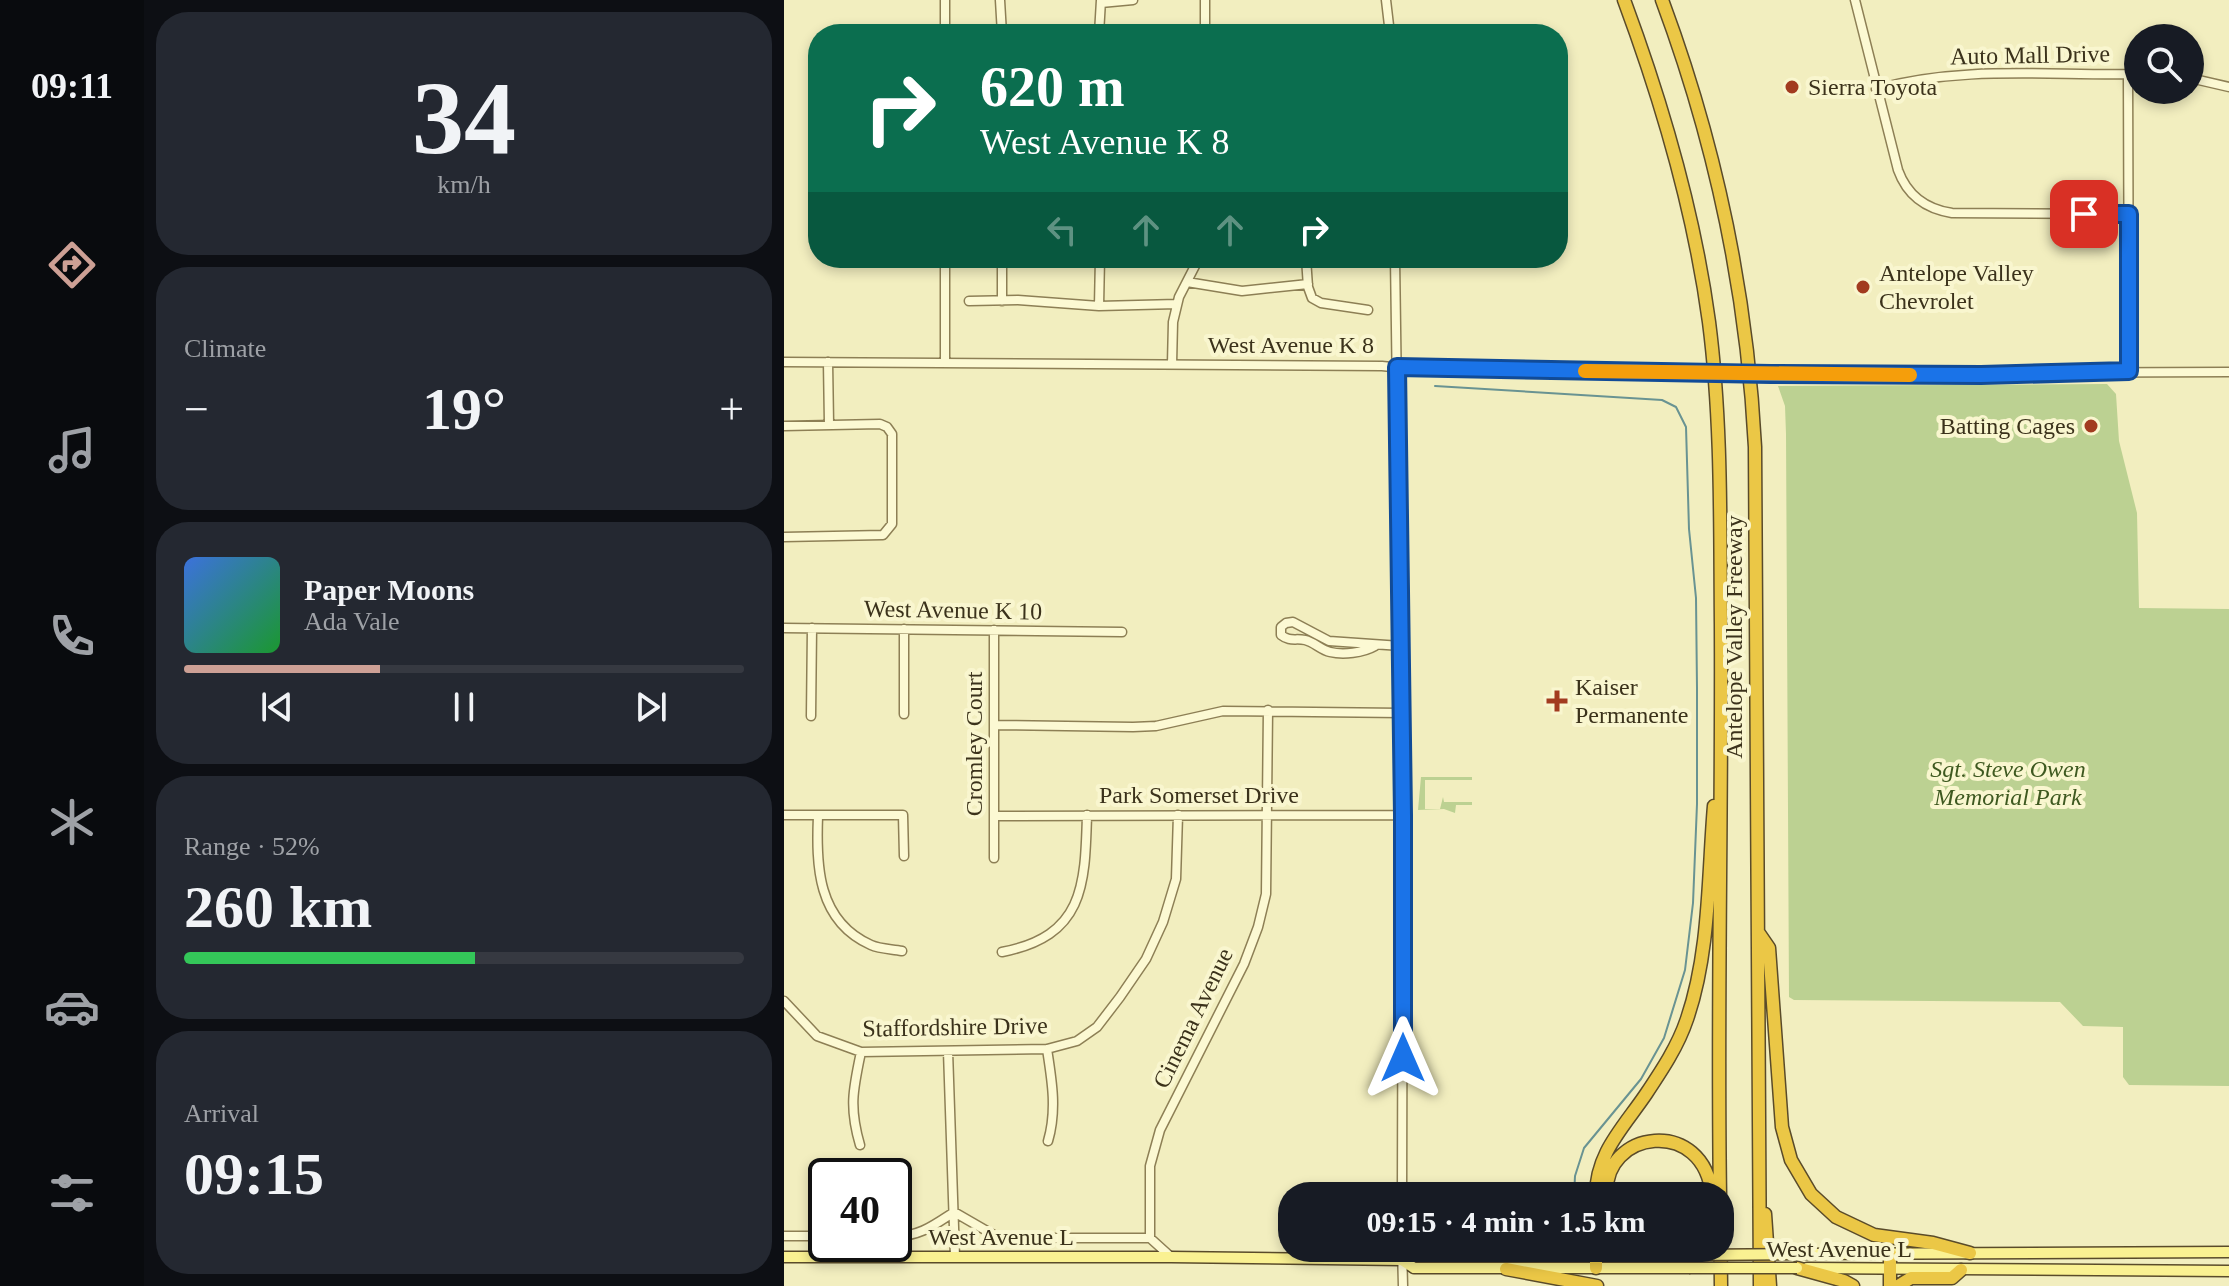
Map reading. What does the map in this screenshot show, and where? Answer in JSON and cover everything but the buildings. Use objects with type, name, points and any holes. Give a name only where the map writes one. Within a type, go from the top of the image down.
[{"type":"highway","name":"Antelope Valley Freeway","points":[[1624,0],[1668,128],[1685,192],[1709,323],[1716,393],[1720,462],[1722,768],[1720,1182]]},
{"type":"highway","name":"Antelope Valley Freeway","points":[[1662,0],[1703,120],[1720,187],[1737,267],[1748,346],[1755,447],[1760,1286]]},
{"type":"highway","points":[[1597,1182],[1606,1149],[1672,1054],[1687,1020],[1704,933],[1715,801],[1722,768]]},
{"type":"highway","points":[[1758,932],[1769,948],[1782,1127],[1791,1160],[1811,1194],[1836,1217],[1874,1235],[1933,1243],[1970,1253]]},
{"type":"highway","points":[[1608,1182],[1613,1165],[1623,1153],[1644,1142],[1657,1141],[1675,1142],[1703,1161],[1711,1182]]},
{"type":"highway","points":[[1759,1185],[1768,1229],[1770,1286]]},
{"type":"highway","points":[[1890,1254],[1890,1286]]},
{"type":"highway","points":[[1596,1262],[1596,1268]]},
{"type":"highway","points":[[1716,1262],[1718,1286]]},
{"type":"highway","points":[[1718,1286],[1719,1262]]},
{"type":"highway","points":[[1797,1268],[1853,1286]]},
{"type":"highway","points":[[1506,1269],[1597,1286]]},
{"type":"highway","points":[[1898,1286],[1911,1278],[1952,1278],[1961,1270]]},
{"type":"main road","name":"West Avenue L","points":[[1734,1258],[1797,1254],[2229,1252]]},
{"type":"main road","name":"West Avenue L","points":[[784,1257],[1278,1258]]},
{"type":"main road","name":"West Avenue L","points":[[1405,1262],[1414,1268],[1506,1269],[1596,1268],[1677,1262]]},
{"type":"main road","name":"West Avenue L","points":[[1705,1262],[1797,1268],[2229,1271]]},
{"type":"street","points":[[945,0],[945,24]]},
{"type":"street","points":[[1000,0],[1001,24]]},
{"type":"street","points":[[1100,24],[1101,2],[1133,0]]},
{"type":"street","points":[[1205,0],[1205,24]]},
{"type":"street","points":[[1386,0],[1389,24]]},
{"type":"street","points":[[1855,0],[1901,179],[1917,198],[1932,208],[1952,213],[2129,214]]},
{"type":"street","name":"Auto Mall Drive","points":[[1876,89],[1928,78],[1984,72],[2124,74]]},
{"type":"street","points":[[2204,81],[2229,87]]},
{"type":"street","points":[[2129,371],[2132,104]]},
{"type":"street","points":[[945,268],[945,362]]},
{"type":"street","points":[[1002,268],[1002,301]]},
{"type":"street","points":[[1099,306],[1100,268]]},
{"type":"street","points":[[1172,364],[1173,322],[1177,304],[1194,268]]},
{"type":"street","points":[[1307,268],[1312,298],[1321,303],[1368,310]]},
{"type":"street","points":[[1395,268],[1403,815],[1402,1182]]},
{"type":"street","points":[[1187,282],[1242,291],[1308,284]]},
{"type":"street","points":[[969,301],[1099,306],[1177,304]]},
{"type":"street","name":"West Avenue K 8","points":[[784,362],[1172,364],[1771,374],[2229,372]]},
{"type":"street","points":[[828,362],[829,424]]},
{"type":"street","points":[[784,426],[880,424],[892,434],[892,524],[888,532],[883,535],[784,537]]},
{"type":"street","points":[[1375,646],[1366,652],[1329,652],[1304,639],[1295,641],[1281,631],[1286,623],[1293,622],[1329,641],[1401,646]]},
{"type":"street","name":"West Avenue K 10","points":[[784,628],[1122,632]]},
{"type":"street","points":[[811,716],[812,628]]},
{"type":"street","points":[[904,629],[904,714]]},
{"type":"street","points":[[1304,639],[1307,629]]},
{"type":"street","name":"Cromley Court","points":[[994,630],[994,858]]},
{"type":"street","points":[[995,725],[1156,726],[1200,714],[1268,710],[1402,713]]},
{"type":"street","name":"Cinema Avenue","points":[[1150,1238],[1150,1166],[1160,1130],[1244,964],[1266,894],[1268,710]]},
{"type":"street","points":[[784,815],[903,815],[904,856]]},
{"type":"street","points":[[1002,952],[1027,947],[1045,938],[1074,907],[1085,870],[1087,815]]},
{"type":"street","name":"Staffordshire Drive","points":[[784,1001],[817,1036],[861,1052],[1047,1049],[1077,1041],[1097,1027],[1146,959],[1163,922],[1176,879],[1178,815]]},
{"type":"street","name":"Park Somerset Drive","points":[[994,816],[1403,815]]},
{"type":"street","points":[[818,816],[816,857],[819,882],[838,918],[852,934],[873,947],[902,951]]},
{"type":"street","points":[[1047,1049],[1054,1089],[1053,1123],[1048,1141]]},
{"type":"street","points":[[948,1051],[955,1257]]},
{"type":"street","points":[[860,1145],[851,1116],[861,1052]]},
{"type":"street","name":"West Avenue L","points":[[912,1236],[954,1212],[999,1238],[1150,1238]]},
{"type":"street","points":[[784,1236],[808,1236]]},
{"type":"street","points":[[1150,1238],[1171,1257]]},
{"type":"street","points":[[1402,1262],[1403,1286]]},
{"type":"green space","name":"Sgt. Steve Owen Memorial Park","points":[[2107,384],[2116,394],[2119,441],[2137,513],[2139,608],[2229,609],[2229,1086],[2129,1085],[2123,1077],[2123,1027],[2083,1026],[2060,1002],[1794,1000],[1789,997],[1786,434],[1785,406],[1778,386]]},
{"type":"green space","points":[[1421,777],[1472,777],[1472,780],[1425,780],[1425,809],[1440,809],[1443,797],[1444,802],[1472,802],[1472,805],[1456,805],[1455,813],[1444,809],[1418,810]]},
{"type":"waterway","points":[[1435,386],[1662,400],[1676,407],[1686,427],[1689,529],[1696,598],[1697,804],[1693,903],[1685,970],[1664,1038],[1641,1079],[1584,1148],[1575,1182]]},
{"type":"slow traffic","points":[[1585,371],[1910,375]]},
{"type":"place","name":"Sierra Toyota","points":[[1792,87]]},
{"type":"place","name":"Antelope Valley Chevrolet","points":[[1863,287]]},
{"type":"place","name":"Batting Cages","points":[[2091,426]]},
{"type":"place","name":"Kaiser Permanente","points":[[1557,701]]},
{"type":"route","points":[[1403,1058],[1397,367],[1771,374],[1981,375],[2129,371],[2129,214],[2084,214]]}]
